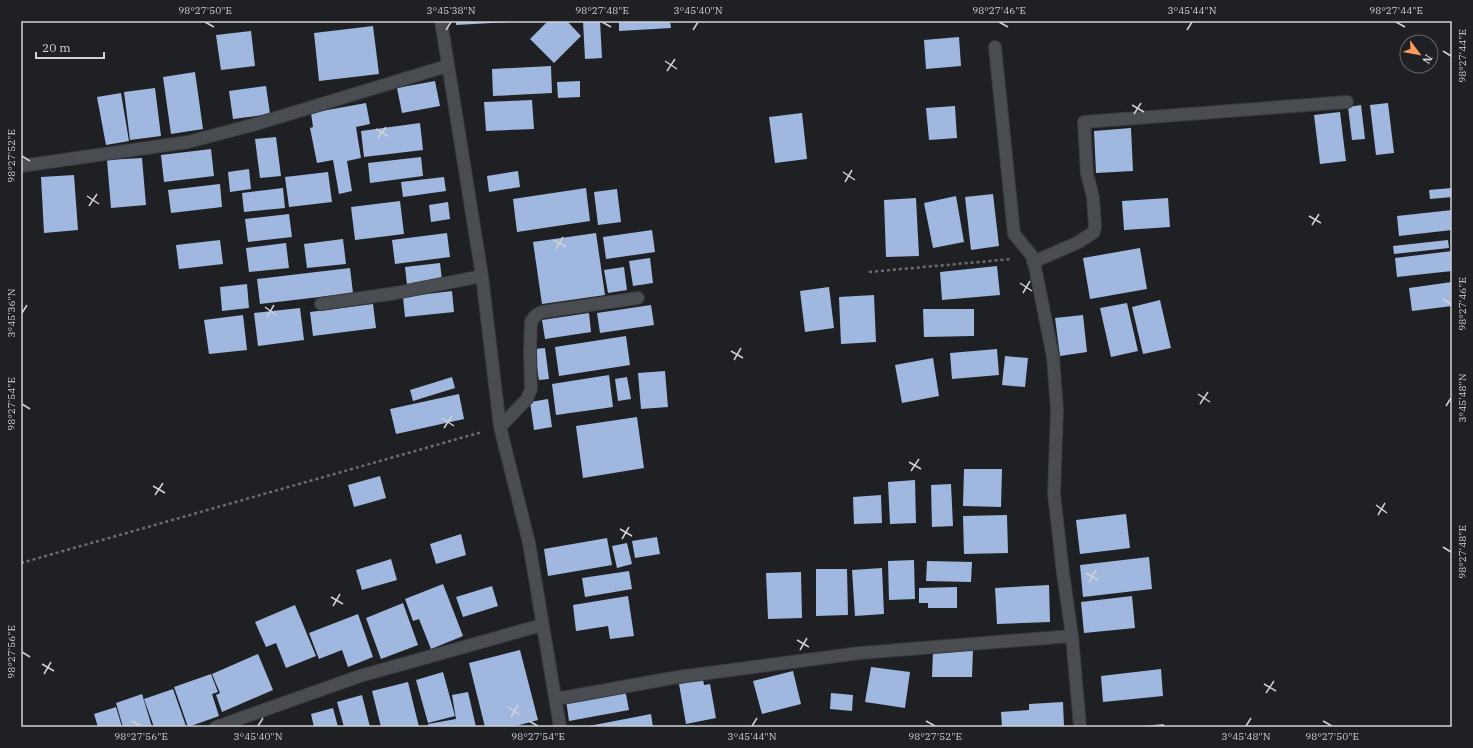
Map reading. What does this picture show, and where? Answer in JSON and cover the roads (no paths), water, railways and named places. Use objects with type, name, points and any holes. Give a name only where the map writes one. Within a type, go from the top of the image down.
[{"type":"street","points":[[441,21],[447,66],[482,276],[500,426],[529,542],[560,727]]},
{"type":"street","points":[[995,47],[1014,234],[1033,260],[1052,357],[1057,410],[1054,494],[1072,636],[1080,727]]},
{"type":"street","points":[[21,166],[188,142],[256,124],[447,66]]},
{"type":"street","points":[[1033,260],[1077,243],[1094,232],[1093,197],[1087,174],[1084,122],[1347,102]]},
{"type":"street","points":[[321,304],[396,293],[482,276]]},
{"type":"street","points":[[500,426],[527,399],[531,389],[530,337],[531,322],[535,316],[542,312],[638,298]]},
{"type":"street","points":[[216,727],[360,676],[542,625]]},
{"type":"street","points":[[556,699],[678,677],[860,653],[1072,636]]}]
